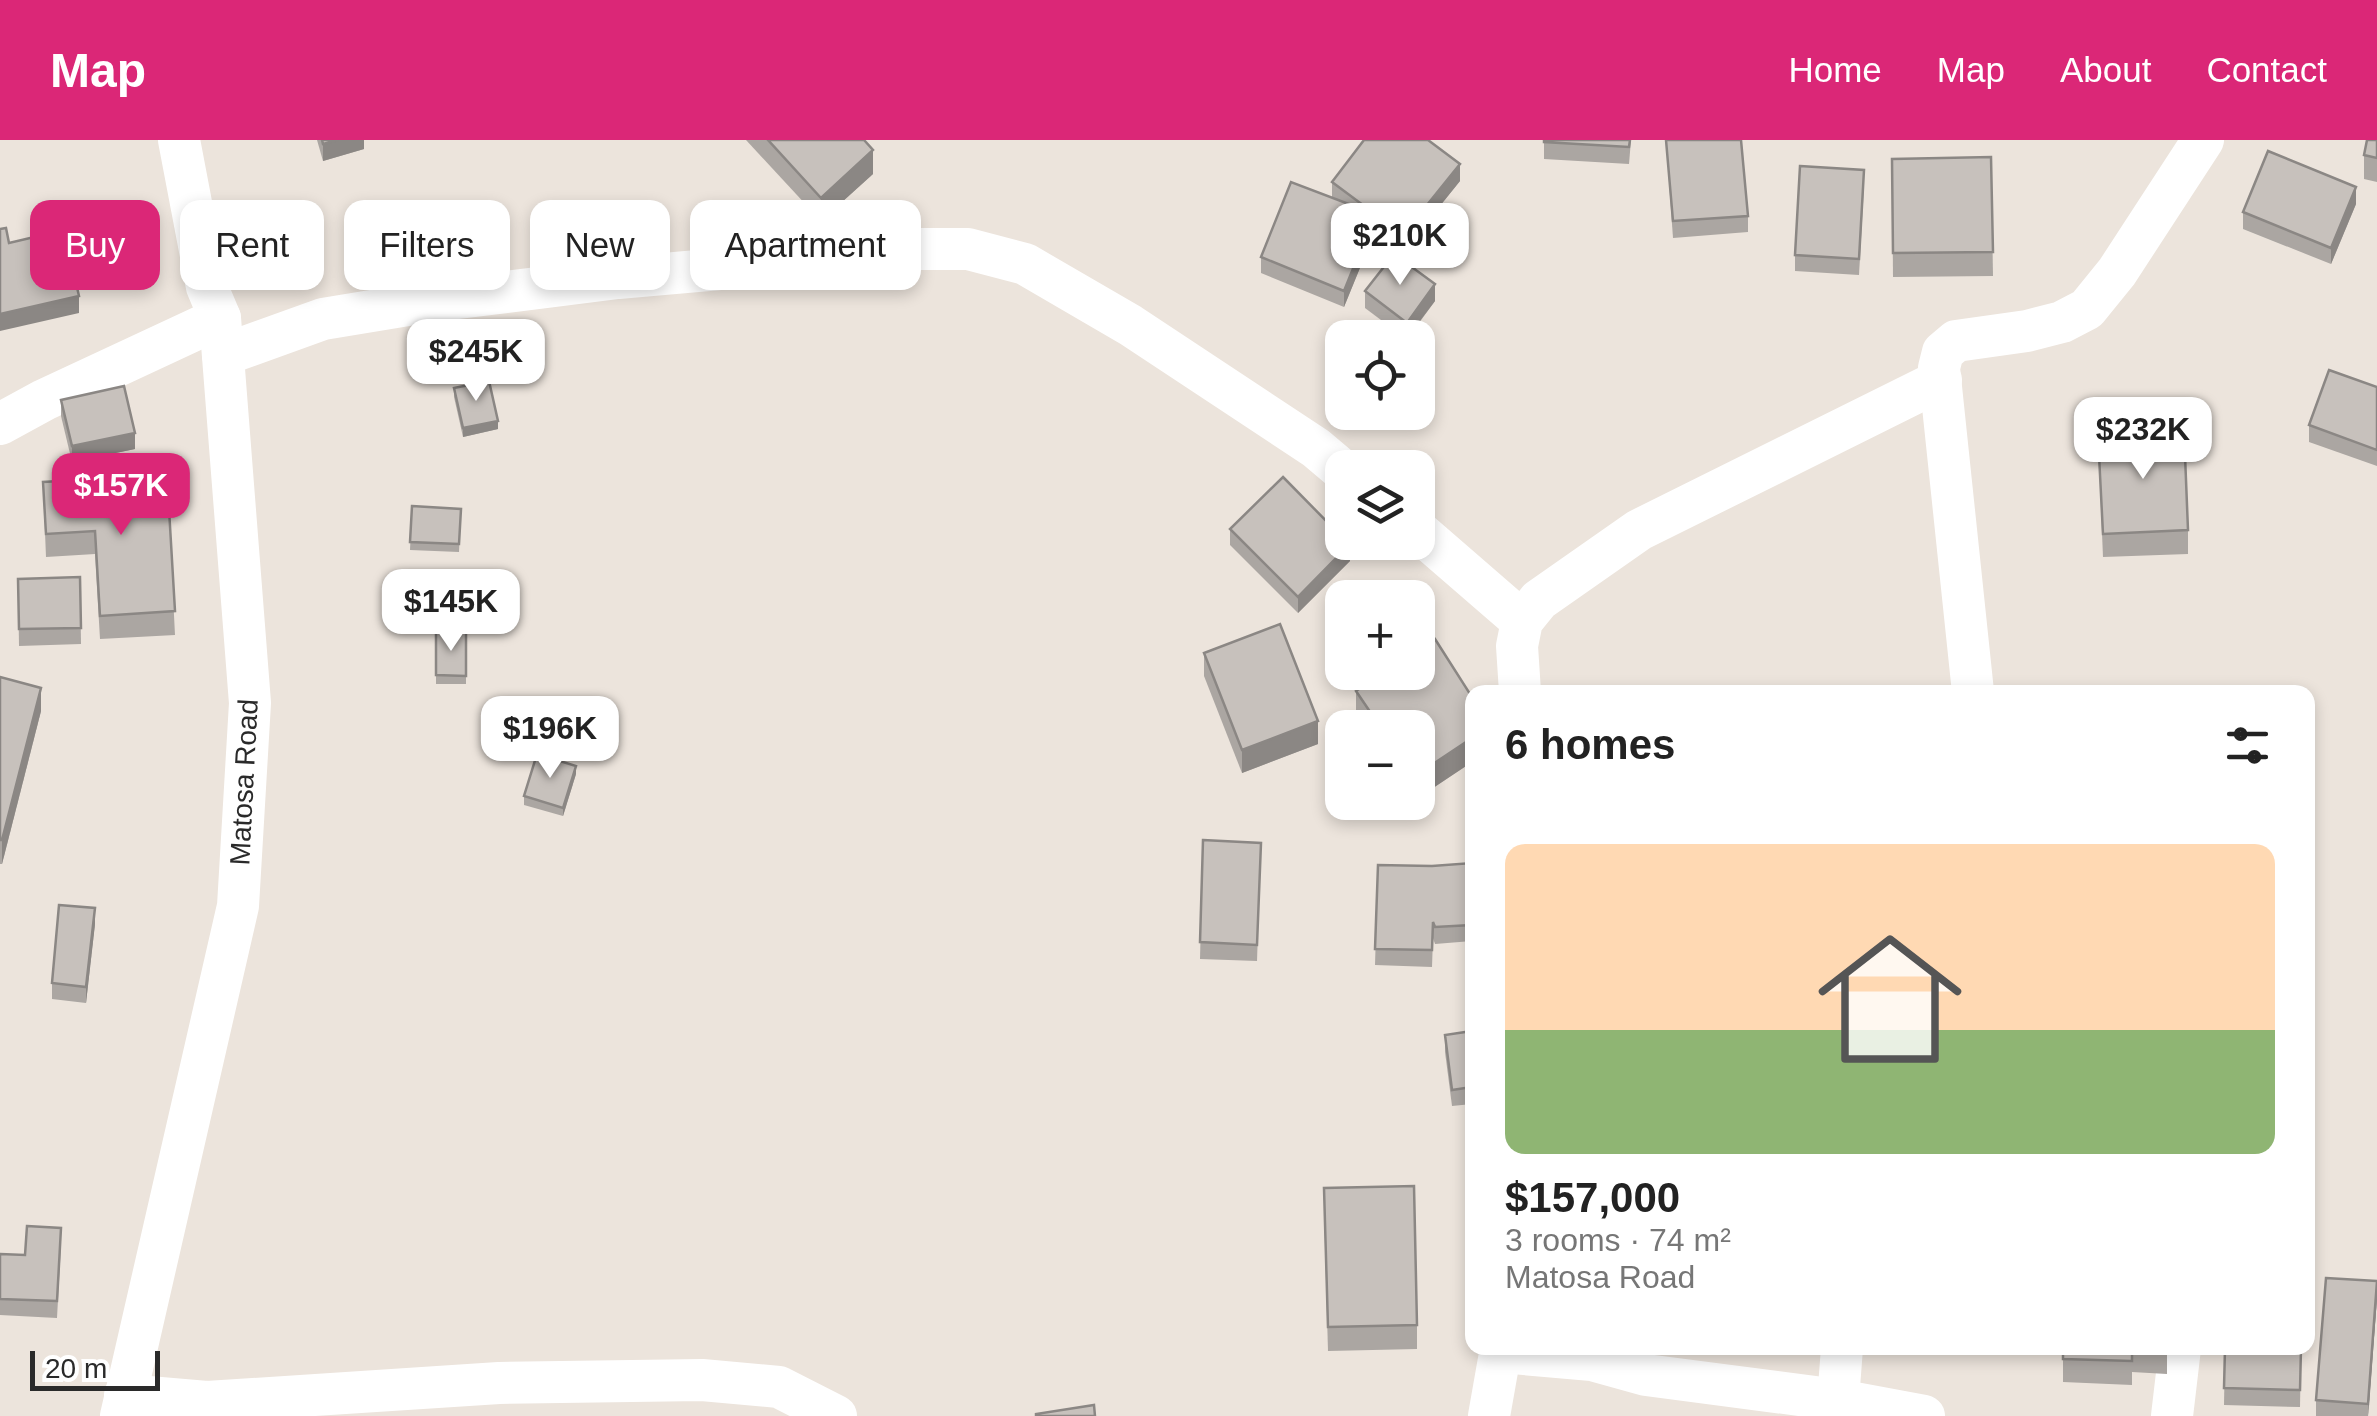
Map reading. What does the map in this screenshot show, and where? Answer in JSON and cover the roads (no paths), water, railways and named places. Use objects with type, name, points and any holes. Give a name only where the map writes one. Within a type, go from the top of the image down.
[{"type":"street","name":"Matosa Road","points":[[123,1406],[238,906],[250,703],[221,337],[207,287],[180,140]]},
{"type":"street","points":[[1972,685],[1939,368],[1943,352],[1956,341],[2062,322],[2087,309],[2117,272],[2203,140]]},
{"type":"street","points":[[0,424],[44,400],[221,337],[426,302],[618,278],[884,249],[968,249],[1025,264],[1130,325],[1325,456]]},
{"type":"street","points":[[1519,685],[1516,646],[1522,622],[1539,600],[1639,530],[1941,380]]},
{"type":"street","points":[[1435,546],[1522,622]]},
{"type":"street","points":[[1490,1416],[1500,1355]]},
{"type":"street","points":[[1546,1355],[1592,1360],[1646,1375],[1838,1400],[1924,1416]]},
{"type":"street","points":[[1838,1400],[1841,1355]]},
{"type":"street","points":[[2172,1416],[2179,1355]]},
{"type":"street","points":[[123,1406],[499,1383],[702,1380],[779,1387],[836,1416]]}]
